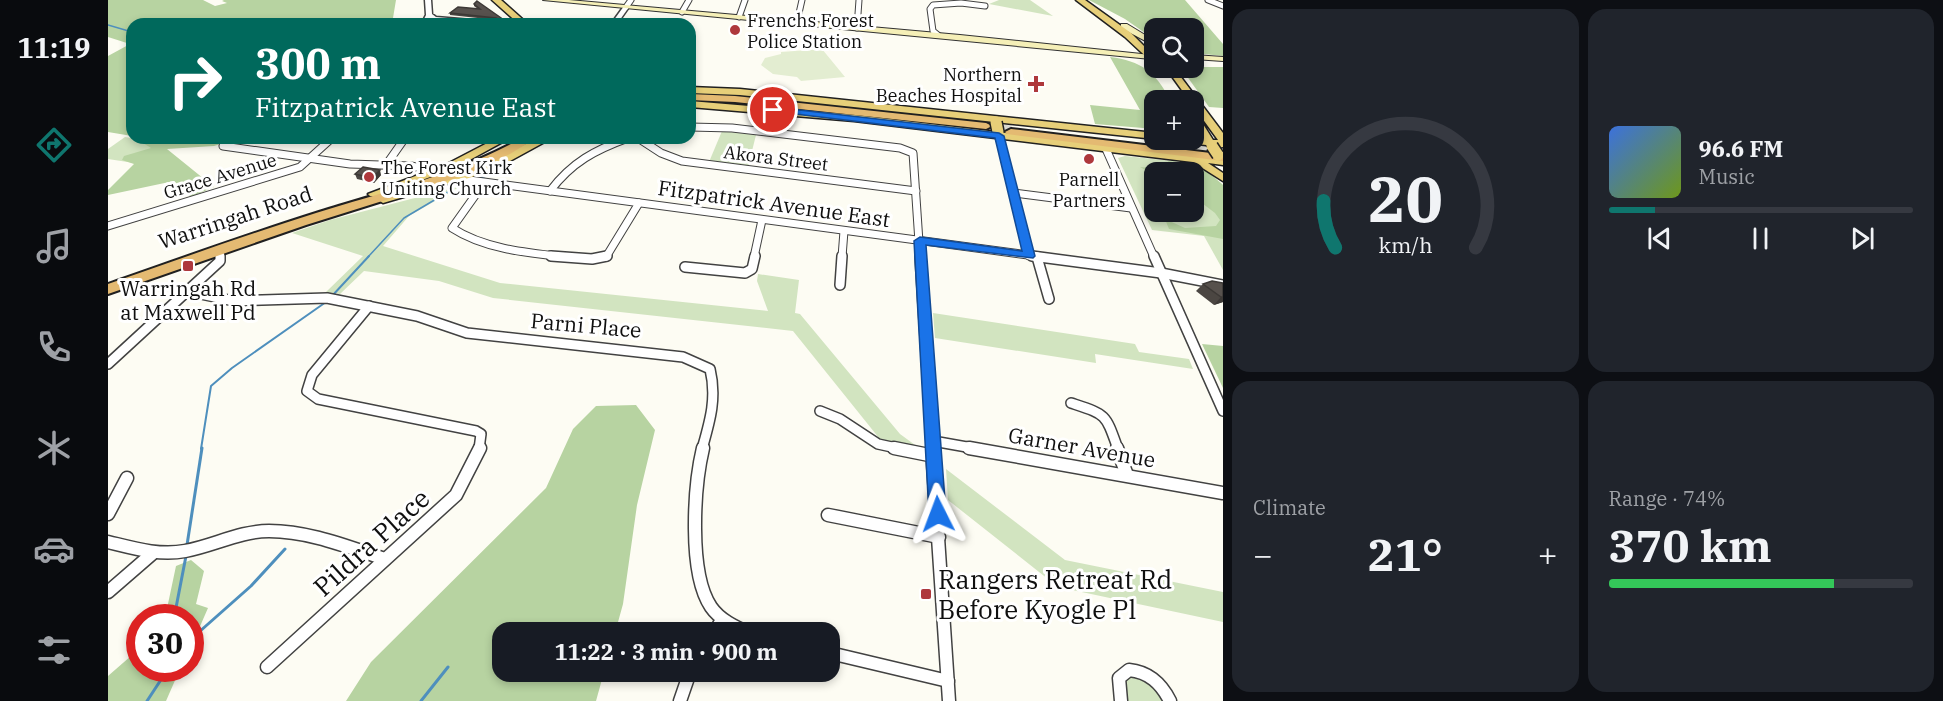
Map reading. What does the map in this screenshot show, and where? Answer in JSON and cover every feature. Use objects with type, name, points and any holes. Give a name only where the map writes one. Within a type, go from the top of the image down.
[{"type":"highway","points":[[696,96],[1216,153]]},
{"type":"highway","points":[[696,96],[733,96],[1216,153]]},
{"type":"highway","name":"Warringah Road","points":[[108,289],[374,194],[460,168],[509,144]]},
{"type":"highway","name":"Warringah Road","points":[[108,281],[465,172],[519,144]]},
{"type":"main road","points":[[489,0],[512,18]]},
{"type":"main road","points":[[496,0],[514,18]]},
{"type":"main road","points":[[546,0],[1144,55]]},
{"type":"main road","points":[[1080,0],[1144,48]]},
{"type":"main road","points":[[1085,0],[1144,38]]},
{"type":"main road","points":[[1124,26],[1144,47]]},
{"type":"main road","points":[[960,37],[1144,56]]},
{"type":"main road","points":[[1127,55],[1144,60]]},
{"type":"main road","points":[[1204,60],[1222,60]]},
{"type":"main road","points":[[1170,78],[1216,153]]},
{"type":"main road","points":[[696,88],[740,92],[997,128],[1106,149],[1181,158],[1203,163],[1223,178]]},
{"type":"main road","points":[[696,104],[733,105],[997,128],[1144,135]]},
{"type":"main road","points":[[1204,133],[1216,153]]},
{"type":"main road","name":"Warringah Road","points":[[374,194],[437,171],[493,144]]},
{"type":"main road","name":"Warringah Road","points":[[360,204],[462,179],[535,144]]},
{"type":"main road","points":[[1181,158],[1216,153]]},
{"type":"street","points":[[428,0],[430,18]]},
{"type":"street","points":[[618,18],[631,0]]},
{"type":"street","points":[[682,12],[689,0]]},
{"type":"street","points":[[739,17],[745,0]]},
{"type":"street","points":[[797,22],[802,0]]},
{"type":"street","points":[[857,28],[859,0]]},
{"type":"street","points":[[1208,0],[1223,6]]},
{"type":"street","points":[[938,35],[933,31],[930,9],[933,5],[961,3],[985,6]]},
{"type":"street","points":[[696,128],[732,128],[908,149],[914,156],[950,701]]},
{"type":"street","points":[[997,128],[1014,193],[1048,299]]},
{"type":"street","name":"Grace Avenue","points":[[108,226],[300,167],[326,144]]},
{"type":"street","points":[[386,165],[401,144]]},
{"type":"street","points":[[550,191],[565,169],[580,157],[613,144]]},
{"type":"street","name":"Akora Street","points":[[647,144],[666,156],[691,163],[916,191]]},
{"type":"street","points":[[223,146],[361,166],[411,166],[437,171]]},
{"type":"street","points":[[1106,149],[1223,411]]},
{"type":"street","name":"Fitzpatrick Avenue East","points":[[462,179],[1161,273],[1223,285]]},
{"type":"street","points":[[482,183],[452,228],[463,235],[527,253],[604,258],[612,251],[639,203]]},
{"type":"street","points":[[1014,193],[1131,208]]},
{"type":"street","points":[[685,267],[746,273],[752,269],[762,220]]},
{"type":"street","points":[[840,285],[844,231]]},
{"type":"street","points":[[108,364],[220,261],[218,248]]},
{"type":"street","name":"Parni Place","points":[[186,291],[234,302],[320,297],[417,316],[467,333],[657,352],[683,357],[710,369],[716,388],[712,418],[702,450],[697,491],[700,579],[708,602],[722,620]]},
{"type":"street","name":"Pildra Place","points":[[267,668],[456,495],[481,446],[481,434],[318,399],[307,392],[312,375],[369,306]]},
{"type":"street","points":[[1071,403],[1100,412],[1107,418],[1127,475]]},
{"type":"street","points":[[820,411],[840,419],[878,444],[934,456]]},
{"type":"street","name":"Garner Avenue","points":[[933,441],[1223,493]]},
{"type":"street","points":[[108,514],[127,478]]},
{"type":"street","points":[[828,515],[939,537]]},
{"type":"street","points":[[108,542],[153,553],[186,551],[229,537],[271,531],[386,559]]},
{"type":"street","points":[[108,592],[153,553]]},
{"type":"street","points":[[722,620],[726,622]]},
{"type":"street","points":[[840,655],[948,681]]},
{"type":"street","points":[[1121,701],[1119,678],[1129,670],[1145,673],[1153,678],[1170,701]]},
{"type":"street","points":[[680,701],[687,682]]},
{"type":"green space","points":[[108,0],[203,0],[215,6],[227,3],[222,1],[224,0],[396,0],[393,18],[126,18],[126,43],[108,37]]},
{"type":"green space","points":[[999,0],[1030,0],[1053,16],[989,4]]},
{"type":"green space","points":[[1089,0],[1185,0],[1201,18],[1144,18],[1144,32],[1125,19]]},
{"type":"green space","points":[[1204,22],[1223,44],[1223,56],[1204,54]]},
{"type":"green space","points":[[126,46],[126,135],[108,132],[108,56]]},
{"type":"green space","points":[[822,49],[845,77],[801,81],[797,77],[773,74],[761,65],[765,58],[781,54],[781,52]]},
{"type":"green space","points":[[1110,57],[1139,65],[1144,69],[1144,78],[1156,78],[1165,90],[1144,90],[1144,128],[1095,124],[1090,105],[1140,110]]},
{"type":"green space","points":[[1204,67],[1223,67],[1223,108],[1209,107],[1204,100],[1204,90],[1197,90],[1188,78],[1204,78]]},
{"type":"green space","points":[[722,131],[756,135],[748,167],[709,162]]},
{"type":"green space","points":[[125,137],[126,144],[162,144],[134,163],[108,159],[108,149]]},
{"type":"green space","points":[[145,144],[221,144],[167,149],[214,187],[191,197],[174,181],[108,195],[108,190],[134,164],[122,160],[124,156],[151,148]]},
{"type":"green space","points":[[1125,156],[1182,162],[1144,162],[1144,213],[1118,158]]},
{"type":"green space","points":[[1204,168],[1223,185],[1223,270],[1204,236],[1152,230],[1148,222],[1204,222]]},
{"type":"green space","points":[[1204,169],[1223,185],[1223,239],[1169,229],[1166,222],[1185,228],[1216,226],[1220,220],[1204,205]]},
{"type":"green space","points":[[461,186],[409,216],[383,246],[500,283],[768,311],[757,281],[758,274],[799,280],[795,313],[800,314],[900,434],[926,453],[883,443],[793,331],[493,298],[439,281],[364,271],[340,294],[326,292],[363,256],[292,233],[330,220]]},
{"type":"green space","points":[[933,313],[1135,344],[1139,352],[1189,359],[1193,369],[1095,354],[1096,363],[935,338]]},
{"type":"green space","points":[[1202,344],[1223,346],[1223,388]]},
{"type":"green space","points":[[636,405],[655,430],[637,505],[623,604],[618,622],[492,622],[492,682],[601,682],[596,701],[346,701],[371,662],[546,488],[573,429],[596,406]]},
{"type":"green space","points":[[946,469],[1065,560],[1223,592],[1223,622],[1058,587],[948,500]]},
{"type":"green space","points":[[191,560],[204,571],[196,604],[168,604],[176,566]]},
{"type":"green space","points":[[126,660],[126,682],[174,682],[166,701],[108,701],[108,676]]},
{"type":"green space","points":[[1133,675],[1146,679],[1165,701],[1125,701],[1124,681]]},
{"type":"building","points":[[477,1],[501,18],[450,13],[458,7],[480,9],[474,4]]},
{"type":"building","points":[[363,167],[380,170],[372,178],[355,174]]},
{"type":"building","points":[[1212,281],[1223,283],[1223,297],[1203,284]]},
{"type":"waterway","points":[[108,25],[126,30]]},
{"type":"waterway","points":[[479,178],[494,174]]},
{"type":"waterway","points":[[368,257],[404,218],[453,189]]},
{"type":"waterway","points":[[332,296],[369,256]]},
{"type":"waterway","points":[[201,449],[211,386],[232,368],[326,302]]},
{"type":"waterway","points":[[187,545],[202,448]]},
{"type":"waterway","points":[[204,628],[251,586],[285,549]]},
{"type":"waterway","points":[[177,604],[186,556]]},
{"type":"waterway","points":[[421,701],[448,667]]},
{"type":"waterway","points":[[147,701],[159,682]]},
{"type":"tunnel","points":[[984,129],[1011,132]]},
{"type":"tunnel","points":[[1204,148],[1223,150]]},
{"type":"place","name":"Frenchs Forest Police Station","points":[[735,30]]},
{"type":"place","name":"Northern Beaches Hospital","points":[[1036,84]]},
{"type":"place","name":"Parnell Partners","points":[[1089,159]]},
{"type":"place","name":"The Forest Kirk Uniting Church","points":[[369,177]]},
{"type":"place","name":"Warringah Rd at Maxwell Pd","points":[[188,266]]},
{"type":"place","name":"Rangers Retreat Rd Before Kyogle Pl","points":[[926,594]]},
{"type":"route","points":[[773,110],[877,120],[999,136],[1029,256],[920,241],[938,514]]}]
